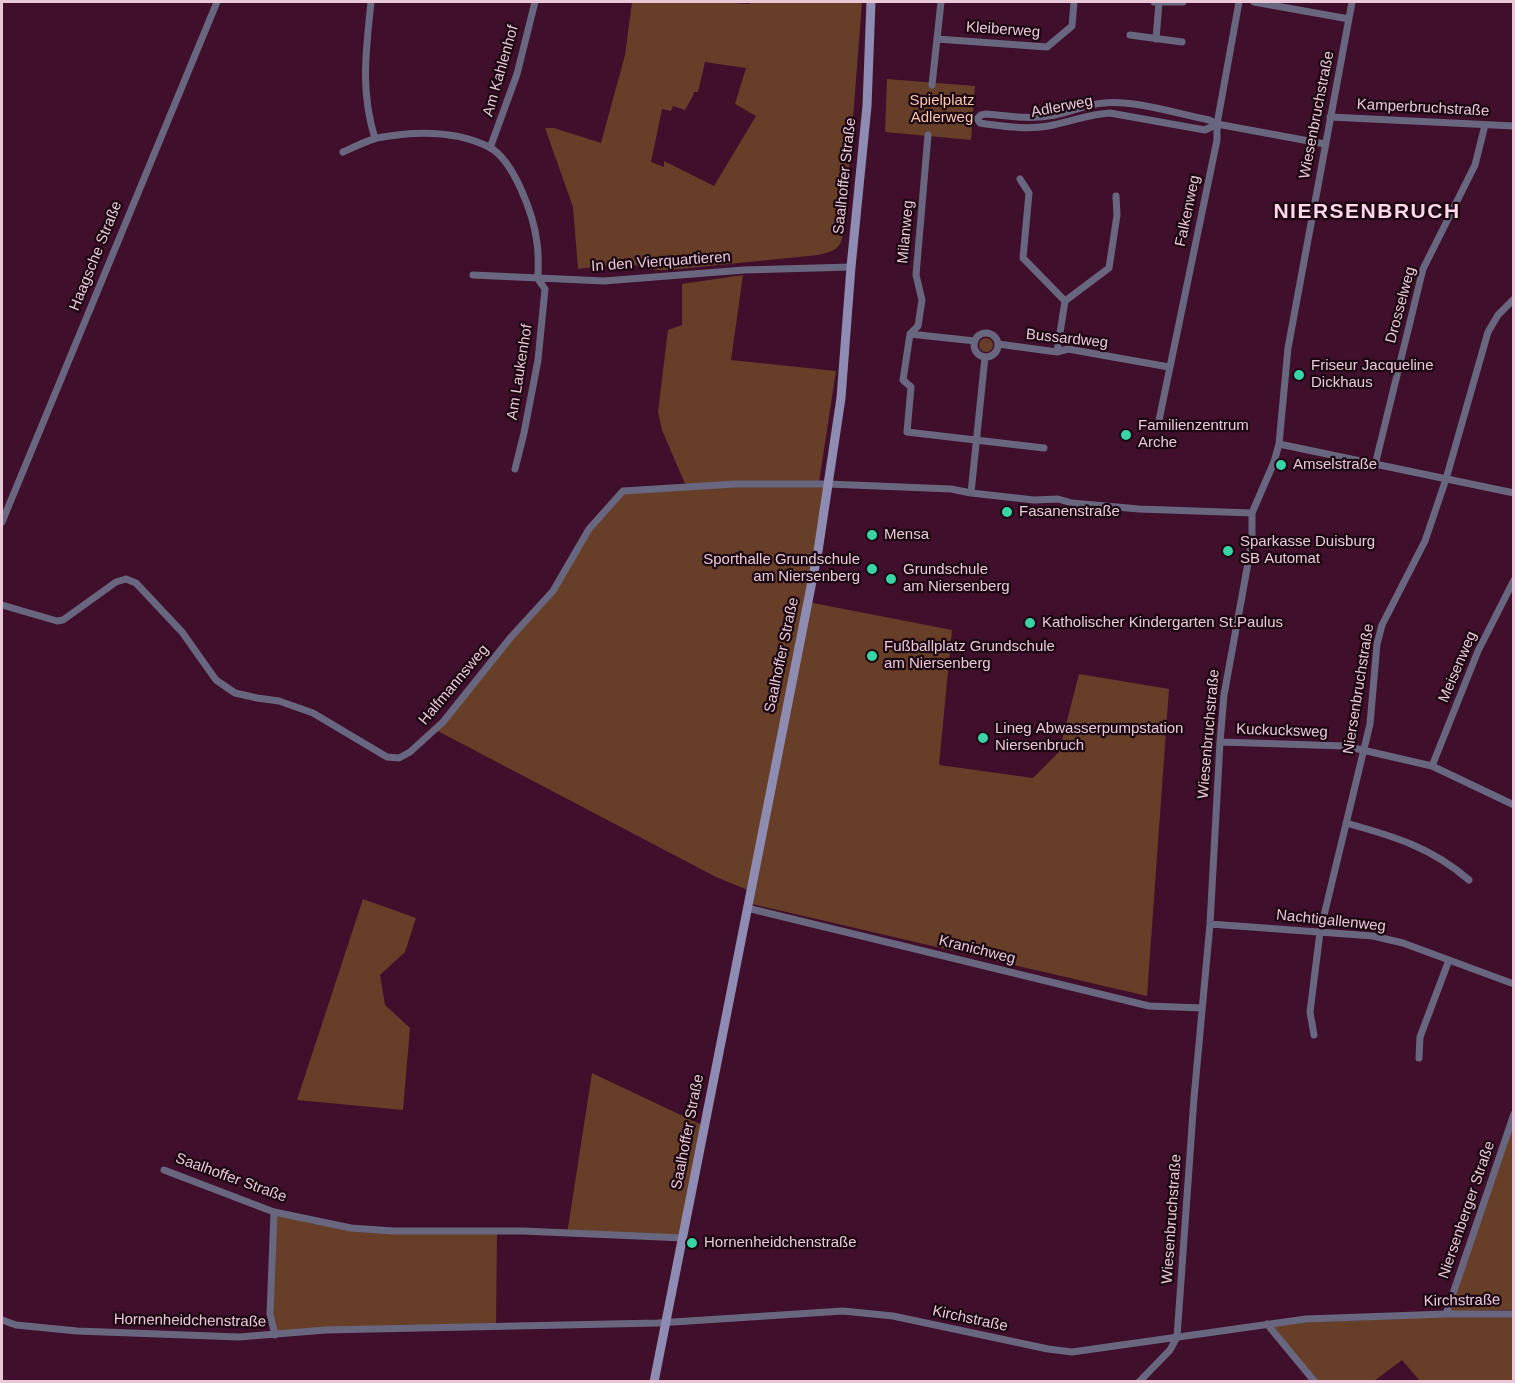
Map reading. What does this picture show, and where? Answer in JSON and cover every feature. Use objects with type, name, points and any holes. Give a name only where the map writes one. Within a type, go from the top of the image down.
[{"type":"main road","name":"Saalhoffer Straße","points":[[654,1382],[818,551],[841,398],[867,106],[871,2]]},
{"type":"street","name":"Haagsche Straße","points":[[2,522],[216,2]]},
{"type":"street","points":[[371,2],[364,86],[368,115],[375,139]]},
{"type":"street","name":"Am Kahlenhof","points":[[490,148],[517,74],[535,2]]},
{"type":"street","points":[[932,85],[941,2]]},
{"type":"street","name":"Kleiberweg","points":[[937,39],[1047,47],[1072,26],[1074,2]]},
{"type":"street","points":[[1154,2],[1183,2]]},
{"type":"street","points":[[1156,39],[1159,2]]},
{"type":"street","name":"Falkenweg","points":[[1158,425],[1217,140],[1217,124],[1239,2]]},
{"type":"street","points":[[1254,2],[1349,19]]},
{"type":"street","name":"Wiesenbruchstraße","points":[[1177,1337],[1210,924],[1224,695],[1252,541],[1252,513],[1274,462],[1279,444],[1288,348],[1352,2]]},
{"type":"street","points":[[1130,35],[1182,42]]},
{"type":"street","name":"Adlerweg","points":[[1217,124],[1205,130],[1110,113],[1095,114],[1054,125],[1031,128],[986,124],[980,123],[977,119],[986,114],[1033,118],[1056,115],[1083,106],[1125,103],[1209,120],[1217,124],[1325,144]]},
{"type":"street","name":"Kamperbruchstraße","points":[[1330,117],[1514,126]]},
{"type":"street","name":"Drosselweg","points":[[1375,465],[1423,269],[1475,165],[1485,125]]},
{"type":"street","points":[[343,152],[375,139],[432,133],[455,136],[490,148]]},
{"type":"street","name":"Milanweg","points":[[928,135],[916,275],[922,300],[918,326],[910,334],[903,380],[911,387],[907,432],[977,439]]},
{"type":"street","name":"Am Laukenhof","points":[[490,148],[503,159],[517,181],[529,208],[537,243],[538,279],[545,289],[538,360],[515,469]]},
{"type":"street","points":[[1020,179],[1029,193],[1023,258],[1065,301]]},
{"type":"street","points":[[1057,352],[1065,301],[1109,268],[1117,215],[1116,196]]},
{"type":"street","name":"In den Vierquartieren","points":[[473,275],[538,279],[623,280],[733,271],[851,267]]},
{"type":"street","name":"Niersenbruchstraße","points":[[1314,1035],[1310,1012],[1320,932],[1370,724],[1377,644],[1382,625],[1425,541],[1446,479],[1488,332],[1498,315],[1514,299]]},
{"type":"street","points":[[910,334],[975,341]]},
{"type":"street","points":[[986,334],[994,337],[998,344],[994,354],[985,357],[977,353],[974,346],[980,335],[986,334]]},
{"type":"street","name":"Bussardweg","points":[[998,344],[1057,352],[1068,349],[1169,367]]},
{"type":"street","points":[[971,494],[985,357]]},
{"type":"street","points":[[977,439],[1044,448]]},
{"type":"street","points":[[1279,444],[1514,493]]},
{"type":"street","name":"Halfmannsweg","points":[[2,605],[57,621],[63,620],[116,582],[126,579],[136,583],[182,632],[216,680],[235,693],[257,699],[279,700],[313,713],[375,752],[387,757],[399,758],[419,745],[443,722],[511,637],[553,591],[589,529],[623,491],[735,484],[828,484]]},
{"type":"street","points":[[828,484],[951,489],[971,494],[1034,500],[1058,499],[1072,503],[1139,509],[1252,513]]},
{"type":"street","name":"Meisenweg","points":[[1432,766],[1478,651],[1514,580]]},
{"type":"street","name":"Kuckucksweg","points":[[1220,742],[1346,746],[1364,749],[1432,766],[1511,804]]},
{"type":"street","points":[[1511,804],[1514,795]]},
{"type":"street","points":[[1346,823],[1416,844],[1452,866],[1468,880]]},
{"type":"street","name":"Kranichweg","points":[[747,908],[1149,1006],[1202,1008]]},
{"type":"street","name":"Nachtigallenweg","points":[[1210,924],[1373,936],[1403,944],[1514,984]]},
{"type":"street","points":[[1419,1058],[1420,1037],[1449,960]]},
{"type":"street","name":"Niersenberger Straße","points":[[1446,1314],[1514,1114]]},
{"type":"street","name":"Saalhoffer Straße","points":[[164,1170],[273,1212],[351,1228],[393,1231],[523,1231],[683,1238]]},
{"type":"street","points":[[273,1212],[270,1314],[276,1335]]},
{"type":"street","name":"Kirchstraße","points":[[666,1322],[843,1311],[893,1316],[1072,1352],[1306,1319],[1514,1314]]},
{"type":"street","name":"Hornenheidchenstraße","points":[[2,1320],[16,1325],[77,1331],[239,1337],[326,1330],[666,1322]]},
{"type":"street","points":[[1268,1324],[1315,1382]]},
{"type":"street","points":[[1138,1382],[1170,1350],[1177,1337]]},
{"type":"green space","points":[[632,2],[749,4],[750,2],[862,2],[845,222],[839,245],[832,251],[818,255],[669,270],[656,270],[626,263],[578,269],[573,207],[545,128],[554,128],[601,143],[625,55]],"holes":[[[705,62],[746,68],[735,104],[756,116],[714,186],[664,161],[664,167],[651,162],[662,109],[671,111],[673,106],[685,110],[694,92],[698,92]]]},
{"type":"green space","name":"Spielplatz Adlerweg","points":[[887,79],[975,86],[971,140],[885,132]]},
{"type":"green space","points":[[743,275],[731,360],[836,371],[819,482],[828,484],[808,602],[952,630],[939,765],[1033,778],[1059,752],[1079,674],[1169,689],[1147,996],[748,903],[750,891],[716,877],[434,729],[555,589],[589,530],[626,488],[686,486],[662,430],[658,412],[668,330],[682,325],[682,284]]},
{"type":"green space","points":[[983,338],[989,338],[993,345],[989,352],[983,352],[979,348],[979,342]]},
{"type":"green space","points":[[363,899],[416,918],[405,952],[380,975],[385,1005],[410,1028],[403,1110],[297,1100]]},
{"type":"green space","points":[[592,1073],[704,1126],[683,1238],[567,1234]]},
{"type":"green space","points":[[1513,1116],[1513,1310],[1450,1311],[1488,1197],[1492,1196],[1487,1196]]},
{"type":"green space","points":[[274,1212],[351,1228],[497,1231],[496,1327],[275,1335],[270,1314]]},
{"type":"green space","points":[[1513,1314],[1513,1381],[1420,1381],[1402,1360],[1374,1381],[1315,1381],[1267,1324]]},
{"type":"place","name":"Friseur Jacqueline Dickhaus","points":[[1299,375]]},
{"type":"place","name":"Familienzentrum Arche","points":[[1126,435]]},
{"type":"place","name":"Amselstraße","points":[[1281,465]]},
{"type":"place","name":"Fasanenstraße","points":[[1007,512]]},
{"type":"place","name":"Mensa","points":[[872,535]]},
{"type":"place","name":"Sparkasse Duisburg SB Automat","points":[[1228,551]]},
{"type":"place","name":"Sporthalle Grundschule am Niersenberg","points":[[872,569]]},
{"type":"place","name":"Grundschule am Niersenberg","points":[[891,579]]},
{"type":"place","name":"Katholischer Kindergarten St.Paulus","points":[[1030,623]]},
{"type":"place","name":"Fußballplatz Grundschule am Niersenberg","points":[[872,656]]},
{"type":"place","name":"Lineg Abwasserpumpstation Niersenbruch","points":[[983,738]]},
{"type":"place","name":"Hornenheidchenstraße","points":[[692,1243]]},
{"type":"district","name":"NIERSENBRUCH","points":[[1367,212]]}]
